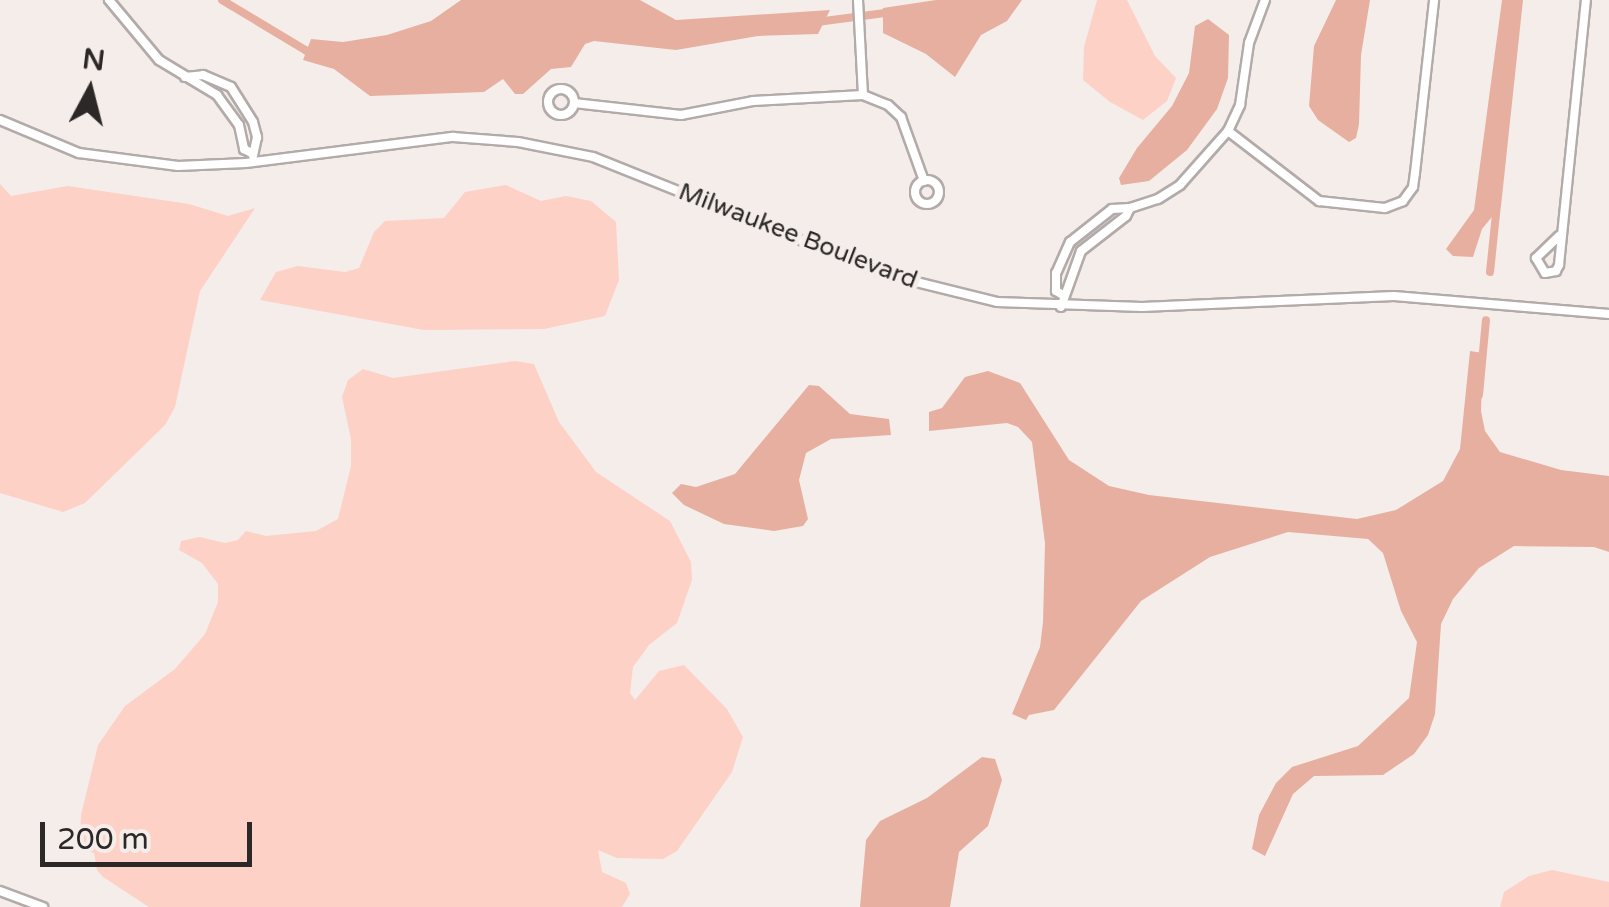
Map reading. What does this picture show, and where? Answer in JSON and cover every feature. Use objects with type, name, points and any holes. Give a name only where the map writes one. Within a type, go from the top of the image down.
[{"type":"street","points":[[109,0],[148,51],[218,96],[232,112],[244,149],[253,158]]},
{"type":"street","points":[[858,0],[863,95]]},
{"type":"street","points":[[1062,295],[1056,290],[1058,262],[1088,224],[1112,209],[1158,199],[1180,185],[1228,131],[1240,104],[1252,29],[1265,0]]},
{"type":"street","points":[[1228,131],[1319,201],[1384,208],[1403,201],[1413,187],[1434,0]]},
{"type":"street","points":[[1559,236],[1536,258],[1545,273],[1556,270],[1586,0]]},
{"type":"street","points":[[185,77],[214,78],[231,87],[244,103],[257,137],[253,158]]},
{"type":"street","points":[[574,103],[681,115],[753,101],[863,95],[888,104],[900,117],[924,181]]},
{"type":"street","points":[[232,112],[244,103]]},
{"type":"street","name":"Milwaukee Boulevard","points":[[0,120],[78,153],[178,166],[453,137],[518,142],[593,157],[888,275],[998,302],[1061,307],[1394,296],[1609,314]]},
{"type":"street","points":[[1061,307],[1075,260],[1096,236],[1126,216],[1130,208]]},
{"type":"street","points":[[1088,224],[1096,236]]},
{"type":"street","points":[[0,892],[43,907]]},
{"type":"shaded area","points":[[461,0],[640,0],[676,20],[830,10],[818,34],[758,36],[676,50],[594,41],[585,44],[571,67],[551,69],[523,94],[515,94],[503,79],[484,92],[370,96],[334,69],[303,60],[311,39],[343,42],[387,35],[431,21]]},
{"type":"shaded area","points":[[936,0],[1022,0],[1007,21],[981,35],[955,77],[926,54],[883,33],[883,8]]},
{"type":"shaded area","points":[[1097,0],[1127,0],[1155,56],[1176,78],[1167,101],[1143,120],[1110,102],[1083,80],[1084,47]]},
{"type":"shaded area","points":[[1336,0],[1370,0],[1361,55],[1359,124],[1356,138],[1349,142],[1318,120],[1309,106],[1314,46]]},
{"type":"shaded area","points":[[1502,0],[1523,0],[1501,206],[1482,229],[1473,257],[1453,256],[1446,249],[1474,210]]},
{"type":"shaded area","points":[[1208,19],[1229,35],[1228,78],[1217,109],[1187,150],[1149,181],[1121,185],[1119,178],[1137,148],[1172,106],[1189,73],[1195,26]]},
{"type":"shaded area","points":[[0,184],[11,196],[68,186],[189,204],[228,216],[255,208],[200,291],[175,407],[165,425],[85,503],[63,512],[0,493]]},
{"type":"shaded area","points":[[506,185],[541,201],[566,196],[591,201],[616,222],[619,280],[605,316],[544,329],[424,330],[260,300],[276,272],[298,266],[345,272],[359,268],[374,232],[385,221],[444,218],[465,192]]},
{"type":"shaded area","points":[[1470,351],[1483,353],[1481,411],[1485,431],[1500,452],[1561,470],[1609,476],[1609,552],[1594,547],[1514,546],[1479,568],[1453,599],[1441,624],[1435,714],[1428,735],[1414,754],[1383,775],[1314,776],[1293,794],[1265,856],[1252,849],[1259,815],[1276,783],[1292,767],[1358,746],[1409,698],[1417,642],[1401,611],[1383,553],[1368,539],[1288,532],[1210,557],[1141,601],[1054,710],[1029,715],[1026,720],[1012,714],[1040,647],[1043,622],[1045,543],[1032,442],[1018,427],[1007,423],[929,431],[929,412],[942,408],[965,377],[988,371],[1020,383],[1069,460],[1109,486],[1149,495],[1357,519],[1396,510],[1443,481],[1460,449]]},
{"type":"shaded area","points":[[515,361],[534,364],[559,422],[596,472],[670,521],[691,562],[692,580],[677,623],[649,645],[633,667],[630,693],[635,700],[659,671],[684,665],[727,709],[743,737],[732,772],[677,851],[663,859],[617,858],[598,850],[602,872],[626,883],[630,894],[622,907],[149,907],[103,877],[97,870],[94,853],[83,850],[80,839],[81,815],[98,745],[125,706],[175,669],[205,634],[218,602],[218,584],[202,563],[179,550],[181,541],[200,537],[225,543],[238,540],[246,531],[266,536],[316,531],[338,519],[351,466],[351,439],[342,397],[348,380],[363,369],[393,378]]},
{"type":"shaded area","points":[[809,385],[819,386],[850,414],[889,419],[891,435],[831,439],[806,453],[799,480],[808,519],[803,526],[774,531],[724,524],[684,505],[672,493],[681,484],[696,487],[735,474]]},
{"type":"shaded area","points":[[982,757],[995,759],[1002,780],[988,826],[959,852],[950,907],[860,907],[866,840],[880,821],[927,798]]},
{"type":"shaded area","points":[[1552,870],[1609,882],[1609,907],[1500,907],[1504,892],[1529,876]]},
{"type":"waterway","points":[[222,0],[307,51],[314,51]]},
{"type":"waterway","points":[[817,22],[892,12]]},
{"type":"waterway","points":[[1490,272],[1497,204]]},
{"type":"waterway","points":[[1479,395],[1486,320]]}]
